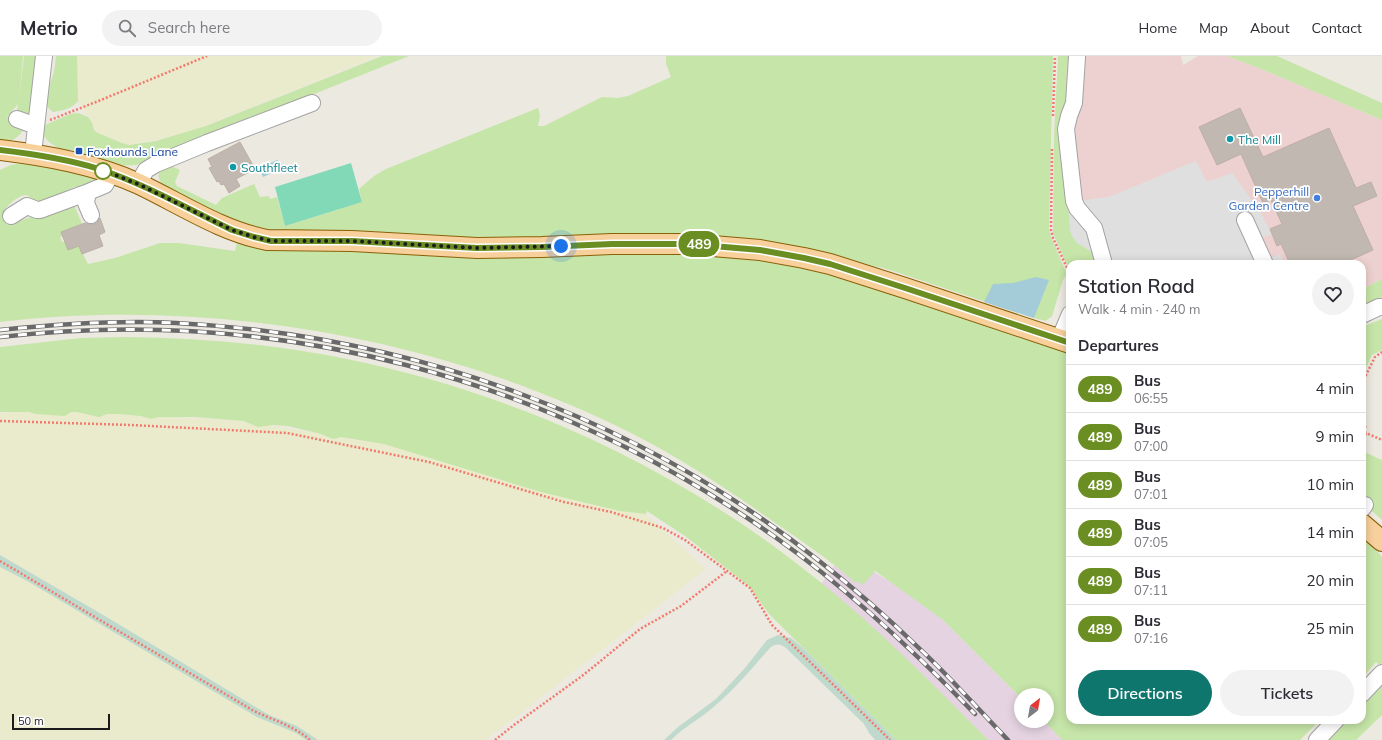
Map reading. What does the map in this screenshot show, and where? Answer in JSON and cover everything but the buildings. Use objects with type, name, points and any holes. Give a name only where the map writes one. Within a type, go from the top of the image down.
[{"type":"main road","points":[[0,150],[33,154],[75,162],[111,174],[138,184],[232,230],[271,241],[352,241],[477,248],[612,244],[689,244],[753,249],[830,264],[1065,342]]},
{"type":"main road","points":[[1369,522],[1377,545],[1382,550]]},
{"type":"street","points":[[33,154],[44,56]]},
{"type":"street","points":[[1077,57],[1074,102],[1066,129],[1074,201],[1077,208],[1094,228],[1103,260]]},
{"type":"street","points":[[138,184],[146,170],[156,164],[312,103]]},
{"type":"street","points":[[17,119],[36,126]]},
{"type":"street","points":[[10,216],[27,206],[40,210],[86,193],[105,185],[111,174]]},
{"type":"street","points":[[86,193],[86,203],[91,215]]},
{"type":"street","points":[[1245,220],[1263,260]]},
{"type":"street","points":[[1366,313],[1381,306]]},
{"type":"street","points":[[1366,690],[1381,675]]},
{"type":"street","points":[[1317,740],[1332,724]]},
{"type":"path","points":[[36,126],[207,56]]},
{"type":"path","points":[[1053,122],[1055,56]]},
{"type":"path","points":[[1053,145],[1051,230],[1053,238],[1066,266]]},
{"type":"path","points":[[1366,374],[1374,357],[1382,352]]},
{"type":"path","points":[[0,422],[130,425],[287,433],[456,469],[554,499],[610,512],[663,528],[685,540],[750,588],[772,626],[890,740]]},
{"type":"path","points":[[1366,433],[1382,440]]},
{"type":"path","points":[[0,561],[254,711],[294,728],[310,740]]},
{"type":"path","points":[[495,740],[514,724],[582,676],[640,630],[680,606],[727,571]]},
{"type":"shaded area","points":[[1072,56],[1181,56],[1183,65],[1198,56],[1227,56],[1382,120],[1382,279],[1366,287],[1366,260],[1097,260],[1094,253],[1077,243],[1071,233],[1064,161],[1067,62]]},
{"type":"shaded area","points":[[1196,161],[1207,182],[1232,173],[1260,212],[1272,234],[1262,238],[1271,258],[1280,254],[1283,260],[1097,260],[1094,253],[1077,243],[1072,236],[1070,230],[1068,203],[1111,196]]},
{"type":"shaded area","points":[[843,553],[905,591],[943,620],[1014,691],[1014,728],[1051,728],[1062,740],[929,740],[804,608]]},
{"type":"green space","points":[[0,56],[23,56],[19,98],[24,56],[38,56],[31,107],[27,120],[16,114],[18,104],[7,117],[25,127],[15,139],[0,142]]},
{"type":"green space","points":[[56,56],[77,56],[78,101],[67,109],[53,112],[46,104],[45,96],[54,73]]},
{"type":"green space","points":[[77,56],[378,56],[181,135],[129,145],[98,133],[78,101]]},
{"type":"green space","points":[[382,56],[409,56],[136,165],[114,166],[82,154],[83,151],[77,149],[76,151],[70,150],[69,152],[66,152],[49,142],[42,132],[45,125],[70,114],[78,113],[88,117],[94,130],[98,133],[122,143],[129,145],[156,141],[206,126]]},
{"type":"green space","points":[[666,56],[1053,56],[1049,229],[1066,272],[1066,276],[1063,280],[1052,316],[1046,321],[1034,318],[883,268],[835,259],[599,240],[267,236],[165,189],[159,177],[162,170],[171,166],[180,170],[175,182],[177,186],[216,205],[222,198],[254,184],[260,197],[269,196],[270,199],[277,197],[285,226],[362,202],[359,189],[374,176],[386,169],[538,108],[540,115],[538,126],[544,126],[602,97],[618,98],[628,96],[671,77],[666,64]]},
{"type":"green space","points":[[1058,56],[1072,56],[1067,62],[1064,161],[1071,233],[1077,243],[1094,253],[1097,260],[1066,260],[1066,262],[1053,233],[1054,135]]},
{"type":"green space","points":[[1227,56],[1277,56],[1382,103],[1382,120],[1261,69]]},
{"type":"green space","points":[[27,162],[98,177],[95,184],[74,187],[66,191],[60,198],[37,203],[29,196],[23,195],[14,200],[5,209],[14,223],[73,202],[82,224],[62,232],[63,236],[60,237],[62,242],[79,246],[88,264],[115,258],[160,243],[179,243],[235,251],[238,239],[721,250],[854,277],[1066,352],[1066,724],[1316,724],[1300,740],[1062,740],[1051,728],[1054,728],[1054,688],[1014,688],[1014,691],[943,620],[875,571],[863,585],[858,581],[856,583],[801,541],[735,495],[702,473],[650,443],[560,401],[484,372],[405,350],[325,333],[243,321],[161,315],[80,316],[0,322],[0,170],[11,165]]},
{"type":"green space","points":[[351,163],[362,202],[285,226],[275,187]]},
{"type":"green space","points":[[1382,279],[1382,297],[1366,303],[1366,287]]},
{"type":"green space","points":[[1382,319],[1382,350],[1372,355],[1366,368],[1366,325]]},
{"type":"green space","points":[[126,337],[209,340],[292,349],[347,359],[407,373],[467,391],[526,411],[583,436],[639,463],[693,493],[746,527],[796,563],[847,604],[919,670],[988,740],[896,740],[769,614],[749,586],[685,536],[647,511],[646,514],[620,511],[541,492],[384,444],[341,437],[333,439],[321,434],[288,426],[273,425],[258,427],[244,421],[195,417],[159,417],[151,419],[141,416],[118,414],[107,414],[99,417],[77,412],[71,412],[65,416],[36,414],[29,412],[0,412],[0,347],[81,338]]},
{"type":"green space","points":[[44,409],[244,421],[384,444],[646,514],[706,569],[486,740],[0,740],[0,413]]},
{"type":"green space","points":[[1366,453],[1382,460],[1382,520],[1366,506]]},
{"type":"green space","points":[[1366,538],[1382,557],[1382,663],[1380,665],[1376,662],[1366,673]]},
{"type":"green space","points":[[0,555],[110,619],[269,715],[297,726],[318,740],[306,740],[296,733],[257,717],[29,582],[0,567]]},
{"type":"green space","points":[[778,635],[791,638],[803,648],[896,740],[875,740],[864,724],[786,648],[774,645],[738,684],[712,709],[682,730],[671,740],[664,740],[678,727],[716,699],[745,668],[767,640]]},
{"type":"green space","points":[[1382,684],[1382,715],[1356,740],[1326,740],[1341,724],[1366,724],[1366,698]]},
{"type":"water","points":[[277,160],[282,164],[281,169],[263,177],[259,168]]},
{"type":"water","points":[[1036,277],[1049,280],[1034,318],[984,302],[993,284],[1013,283]]},
{"type":"railway","points":[[0,330],[66,324],[132,322],[176,323],[263,331],[349,345],[433,365],[516,392],[596,425],[673,464],[747,509],[845,581],[896,626],[954,683],[1008,740]]},
{"type":"railway","points":[[0,337],[103,330],[205,332],[306,344],[406,365],[503,395],[597,434],[688,481],[775,537],[828,577],[879,621],[975,714]]},
{"type":"bus line","name":"489","points":[[0,150],[52,157],[100,169],[138,184],[232,230],[248,236],[267,240],[352,241],[477,248],[612,244],[689,244],[760,250],[830,264],[1066,342]]},
{"type":"place","name":"The Mill","points":[[1230,139]]},
{"type":"place","name":"Foxhounds Lane","points":[[79,151]]},
{"type":"place","name":"Southfleet","points":[[233,167]]},
{"type":"place","name":"Pepperhill Garden Centre","points":[[1317,198]]},
{"type":"route","points":[[103,171],[100,169],[138,184],[232,230],[248,236],[267,240],[352,241],[477,248],[561,246]]}]
